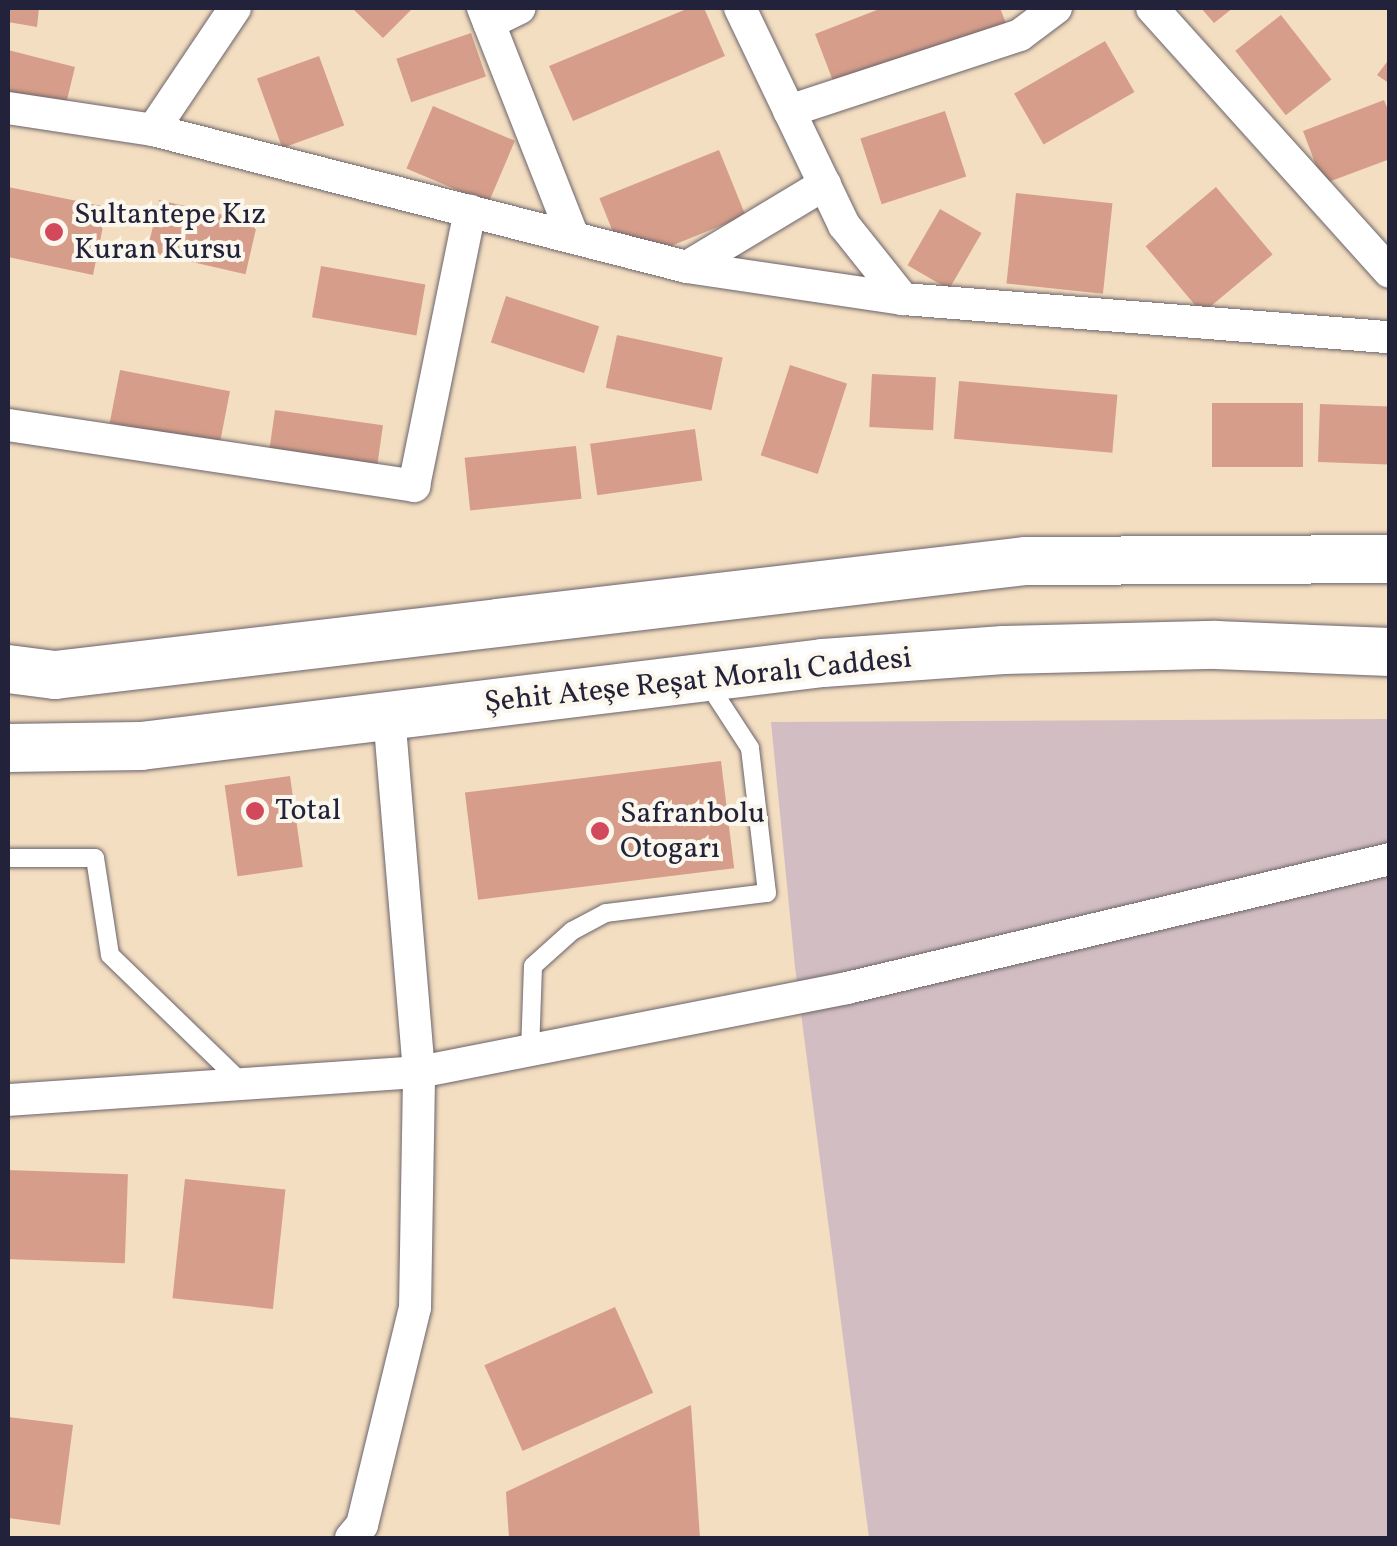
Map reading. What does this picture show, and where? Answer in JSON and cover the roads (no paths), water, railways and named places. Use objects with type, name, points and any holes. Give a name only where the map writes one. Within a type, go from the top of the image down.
[{"type":"main road","points":[[8,669],[55,675],[1026,561],[1390,559]]},
{"type":"main road","name":"Şehit Ateşe Reşat Moralı Caddesi","points":[[8,748],[141,746],[823,663],[1004,650],[1216,645],[1390,652]]},
{"type":"street","points":[[153,130],[234,8]]},
{"type":"street","points":[[520,8],[486,15],[572,234]]},
{"type":"street","points":[[740,8],[844,225],[902,299]]},
{"type":"street","points":[[790,111],[1020,34],[1056,8]]},
{"type":"street","points":[[1152,8],[1390,272]]},
{"type":"street","points":[[8,108],[153,130],[572,234],[686,267],[902,299],[1390,337]]},
{"type":"street","points":[[686,267],[825,184]]},
{"type":"street","points":[[8,425],[414,486],[470,211]]},
{"type":"street","points":[[351,1538],[362,1526],[415,1308],[419,1072],[389,716]]},
{"type":"street","points":[[8,1100],[419,1072],[847,988],[1390,858]]},
{"type":"lane","points":[[530,1052],[533,966],[572,931],[606,913],[767,893],[750,748],[704,678]]},
{"type":"lane","points":[[8,858],[95,858],[110,955],[242,1084]]},
{"type":"place","name":"Sultantepe Kız Kuran Kursu","points":[[54,232]]},
{"type":"place","name":"Total","points":[[255,811]]},
{"type":"place","name":"Safranbolu Otogarı","points":[[600,831]]}]
